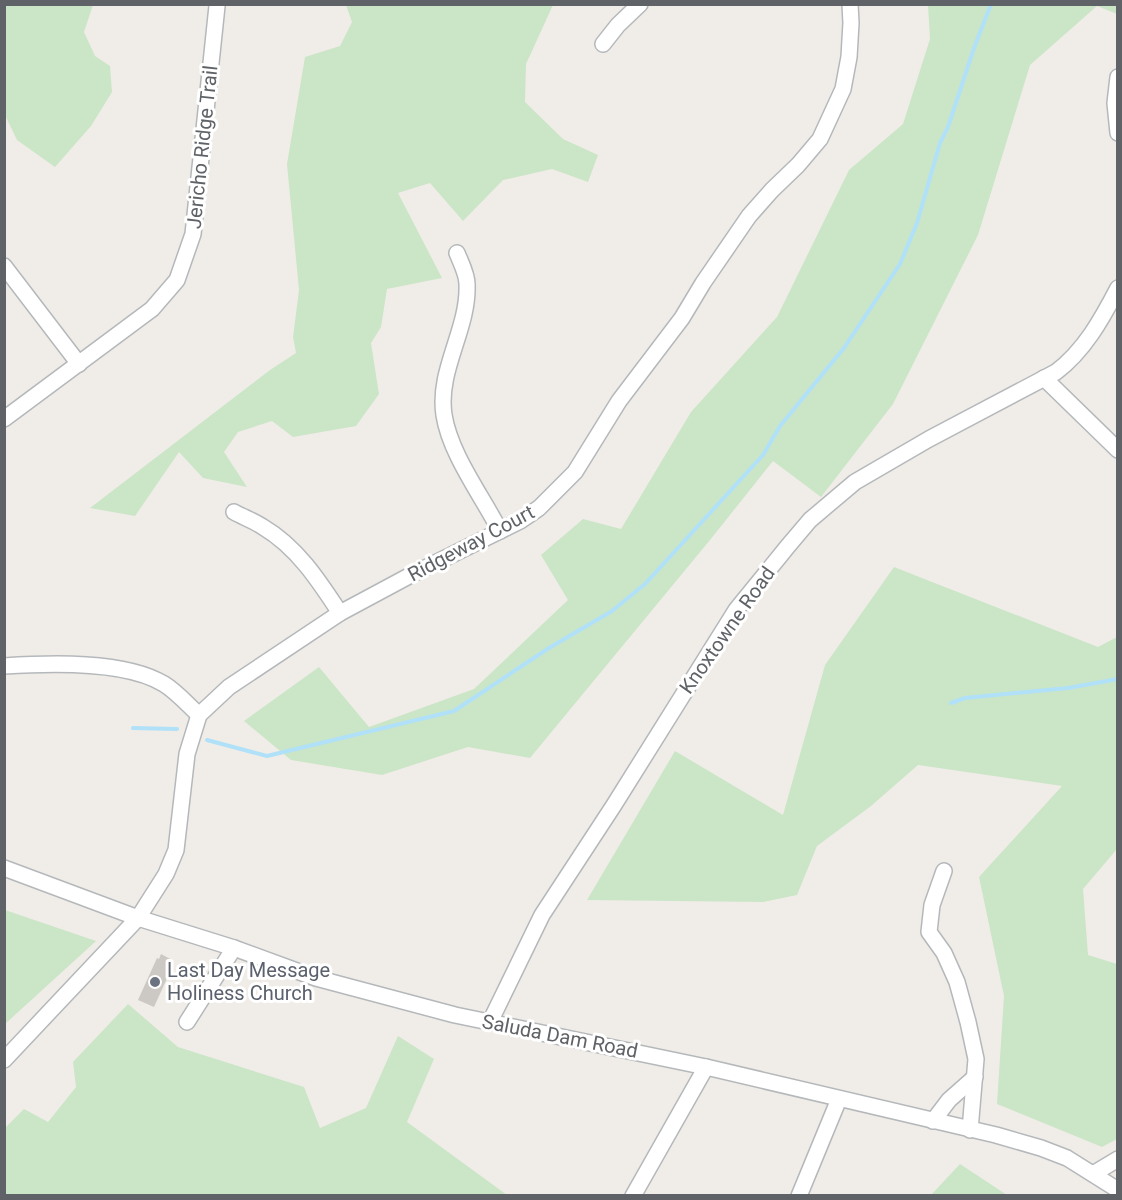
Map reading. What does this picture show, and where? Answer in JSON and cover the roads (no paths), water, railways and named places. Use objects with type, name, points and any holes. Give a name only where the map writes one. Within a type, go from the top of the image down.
[{"type":"street","points":[[603,44],[618,25],[640,4]]},
{"type":"street","name":"Ridgeway Court","points":[[4,1060],[138,918],[166,874],[176,850],[187,754],[200,715],[229,687],[340,613],[408,576],[500,531],[539,508],[575,472],[620,401],[682,318],[749,216],[820,139],[843,89],[849,45],[850,4]]},
{"type":"street","name":"Jericho Ridge Trail","points":[[4,419],[152,309],[177,280],[193,234],[217,6]]},
{"type":"street","points":[[1118,77],[1114,103],[1118,133]]},
{"type":"street","points":[[457,253],[467,282],[465,304],[445,382],[444,415],[455,450],[500,531]]},
{"type":"street","points":[[4,266],[79,364]]},
{"type":"street","name":"Knoxtowne Road","points":[[490,1022],[542,915],[736,610],[810,520],[855,482],[1066,364],[1092,333],[1118,288]]},
{"type":"street","points":[[1044,378],[1118,450]]},
{"type":"street","points":[[234,512],[264,527],[302,559],[340,613]]},
{"type":"street","points":[[4,666],[63,664],[132,672],[164,684],[200,715]]},
{"type":"street","name":"Saluda Dam Road","points":[[4,868],[138,918],[234,948],[316,978],[455,1015],[706,1067],[1041,1148],[1067,1158],[1118,1190]]},
{"type":"street","points":[[944,871],[932,906],[929,932],[944,953],[957,982],[976,1059],[970,1130]]},
{"type":"street","points":[[187,1022],[234,948]]},
{"type":"street","points":[[633,1196],[706,1067]]},
{"type":"street","points":[[933,1121],[950,1100],[975,1077]]},
{"type":"street","points":[[799,1196],[839,1099]]},
{"type":"street","points":[[1093,1174],[1118,1160]]},
{"type":"waterway","points":[[207,740],[267,756],[454,711],[549,648],[612,611],[645,584],[763,455],[780,426],[844,348],[900,264],[917,223],[940,143],[948,127],[991,4]]},
{"type":"waterway","points":[[951,703],[965,698],[1068,688],[1118,679]]},
{"type":"waterway","points":[[133,728],[177,729]]},
{"type":"place","name":"Last Day Message Holiness Church","points":[[155,982]]}]
